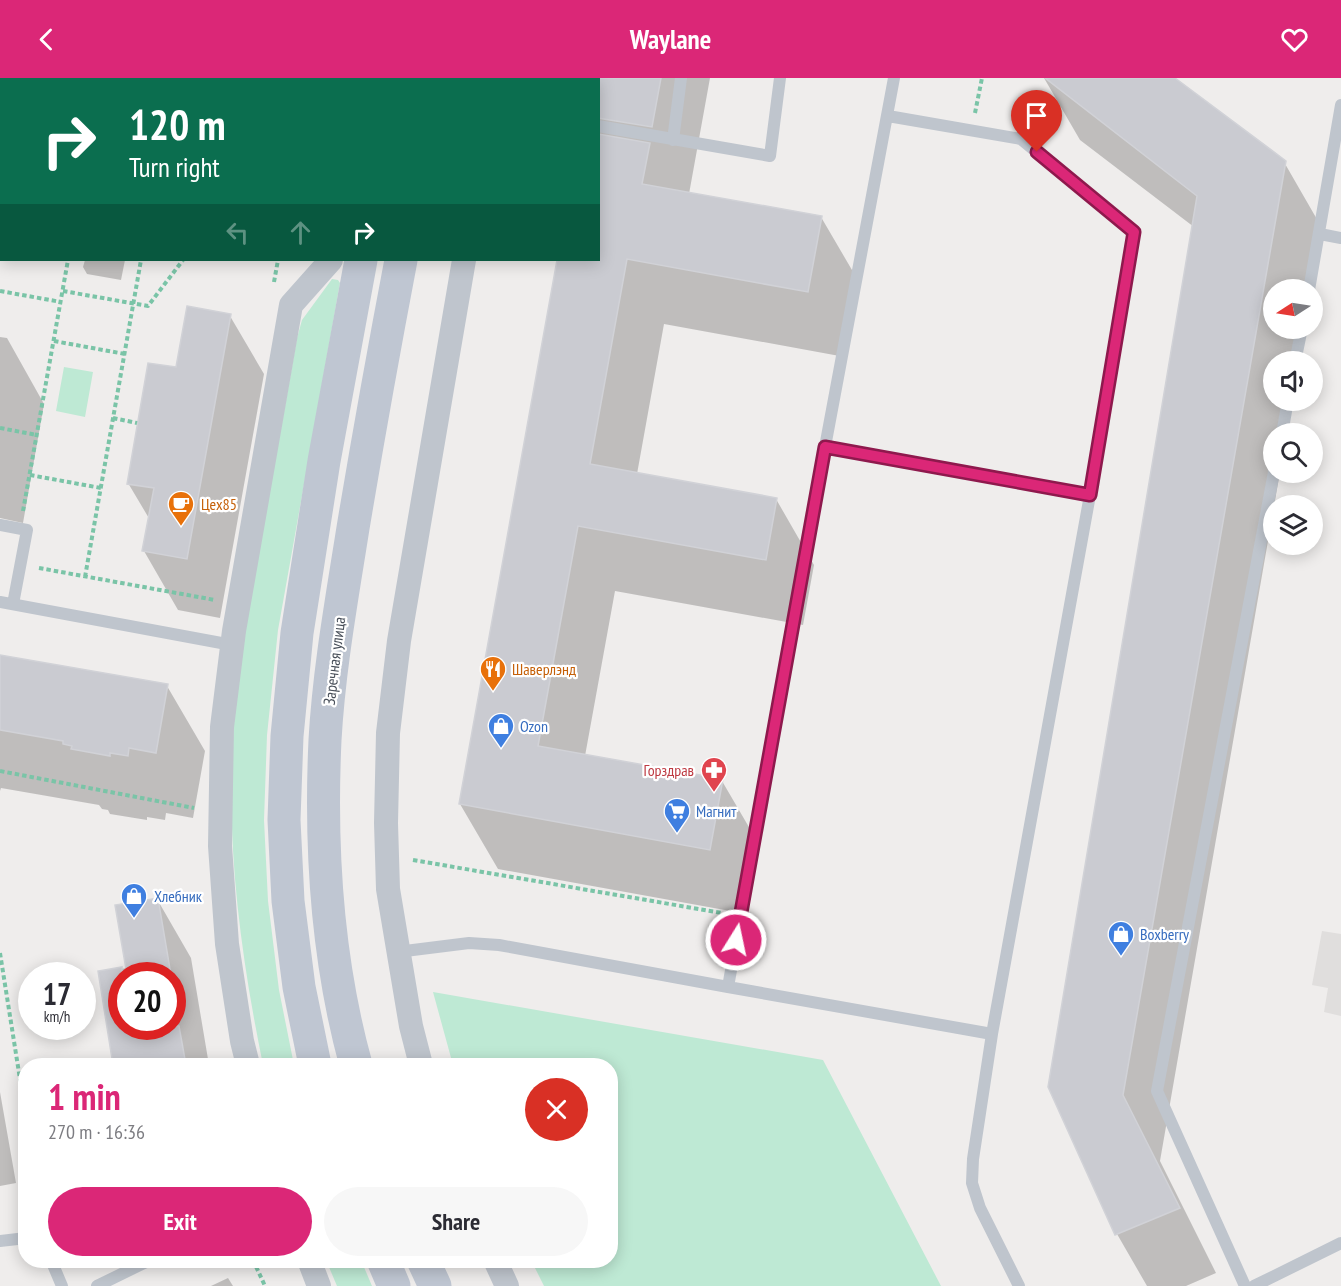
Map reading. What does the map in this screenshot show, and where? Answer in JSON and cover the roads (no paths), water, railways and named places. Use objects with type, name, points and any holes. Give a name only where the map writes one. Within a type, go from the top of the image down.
[{"type":"street","points":[[246,1058],[227,945],[220,846],[222,727],[232,645],[291,305],[330,261]]},
{"type":"street","points":[[314,1058],[299,987],[288,900],[284,820],[287,736],[297,633],[324,461],[361,261]]},
{"type":"street","name":"Заречная улица","points":[[354,1058],[337,977],[327,895],[323,818],[325,739],[335,637],[362,471],[401,261]]},
{"type":"street","points":[[419,1058],[397,952],[388,889],[386,823],[388,733],[399,641],[464,261]]},
{"type":"street","points":[[312,1268],[320,1286]]},
{"type":"street","points":[[386,1268],[394,1286]]},
{"type":"street","points":[[427,1268],[435,1286]]},
{"type":"street","points":[[499,1268],[507,1286]]},
{"type":"lane","points":[[674,140],[681,78]]},
{"type":"lane","points":[[600,126],[770,156],[780,78]]},
{"type":"lane","points":[[728,987],[894,78]]},
{"type":"lane","points":[[1311,279],[1341,105]]},
{"type":"lane","points":[[888,116],[1021,138],[1134,232],[1090,495],[992,1034],[973,1159],[972,1183],[980,1208],[1019,1286]]},
{"type":"lane","points":[[1320,234],[1341,238]]},
{"type":"lane","points":[[825,447],[1090,495]]},
{"type":"lane","points":[[1245,1286],[1157,1091],[1272,483]]},
{"type":"lane","points":[[0,525],[27,530],[13,604]]},
{"type":"lane","points":[[0,602],[232,645]]},
{"type":"lane","points":[[397,952],[469,943],[500,945],[992,1034]]},
{"type":"lane","points":[[0,1241],[18,1239]]},
{"type":"lane","points":[[1254,1286],[1341,1243]]},
{"type":"lane","points":[[54,1268],[62,1286]]},
{"type":"lane","points":[[97,1286],[134,1268]]},
{"type":"place","name":"Цех85","points":[[181,527]]},
{"type":"place","name":"Шаверлэнд","points":[[493,692]]},
{"type":"place","name":"Ozon","points":[[501,749]]},
{"type":"place","name":"Горздрав","points":[[714,793]]},
{"type":"place","name":"Магнит","points":[[677,834]]},
{"type":"place","name":"Хлебник","points":[[134,919]]},
{"type":"place","name":"Boxberry","points":[[1121,957]]}]
